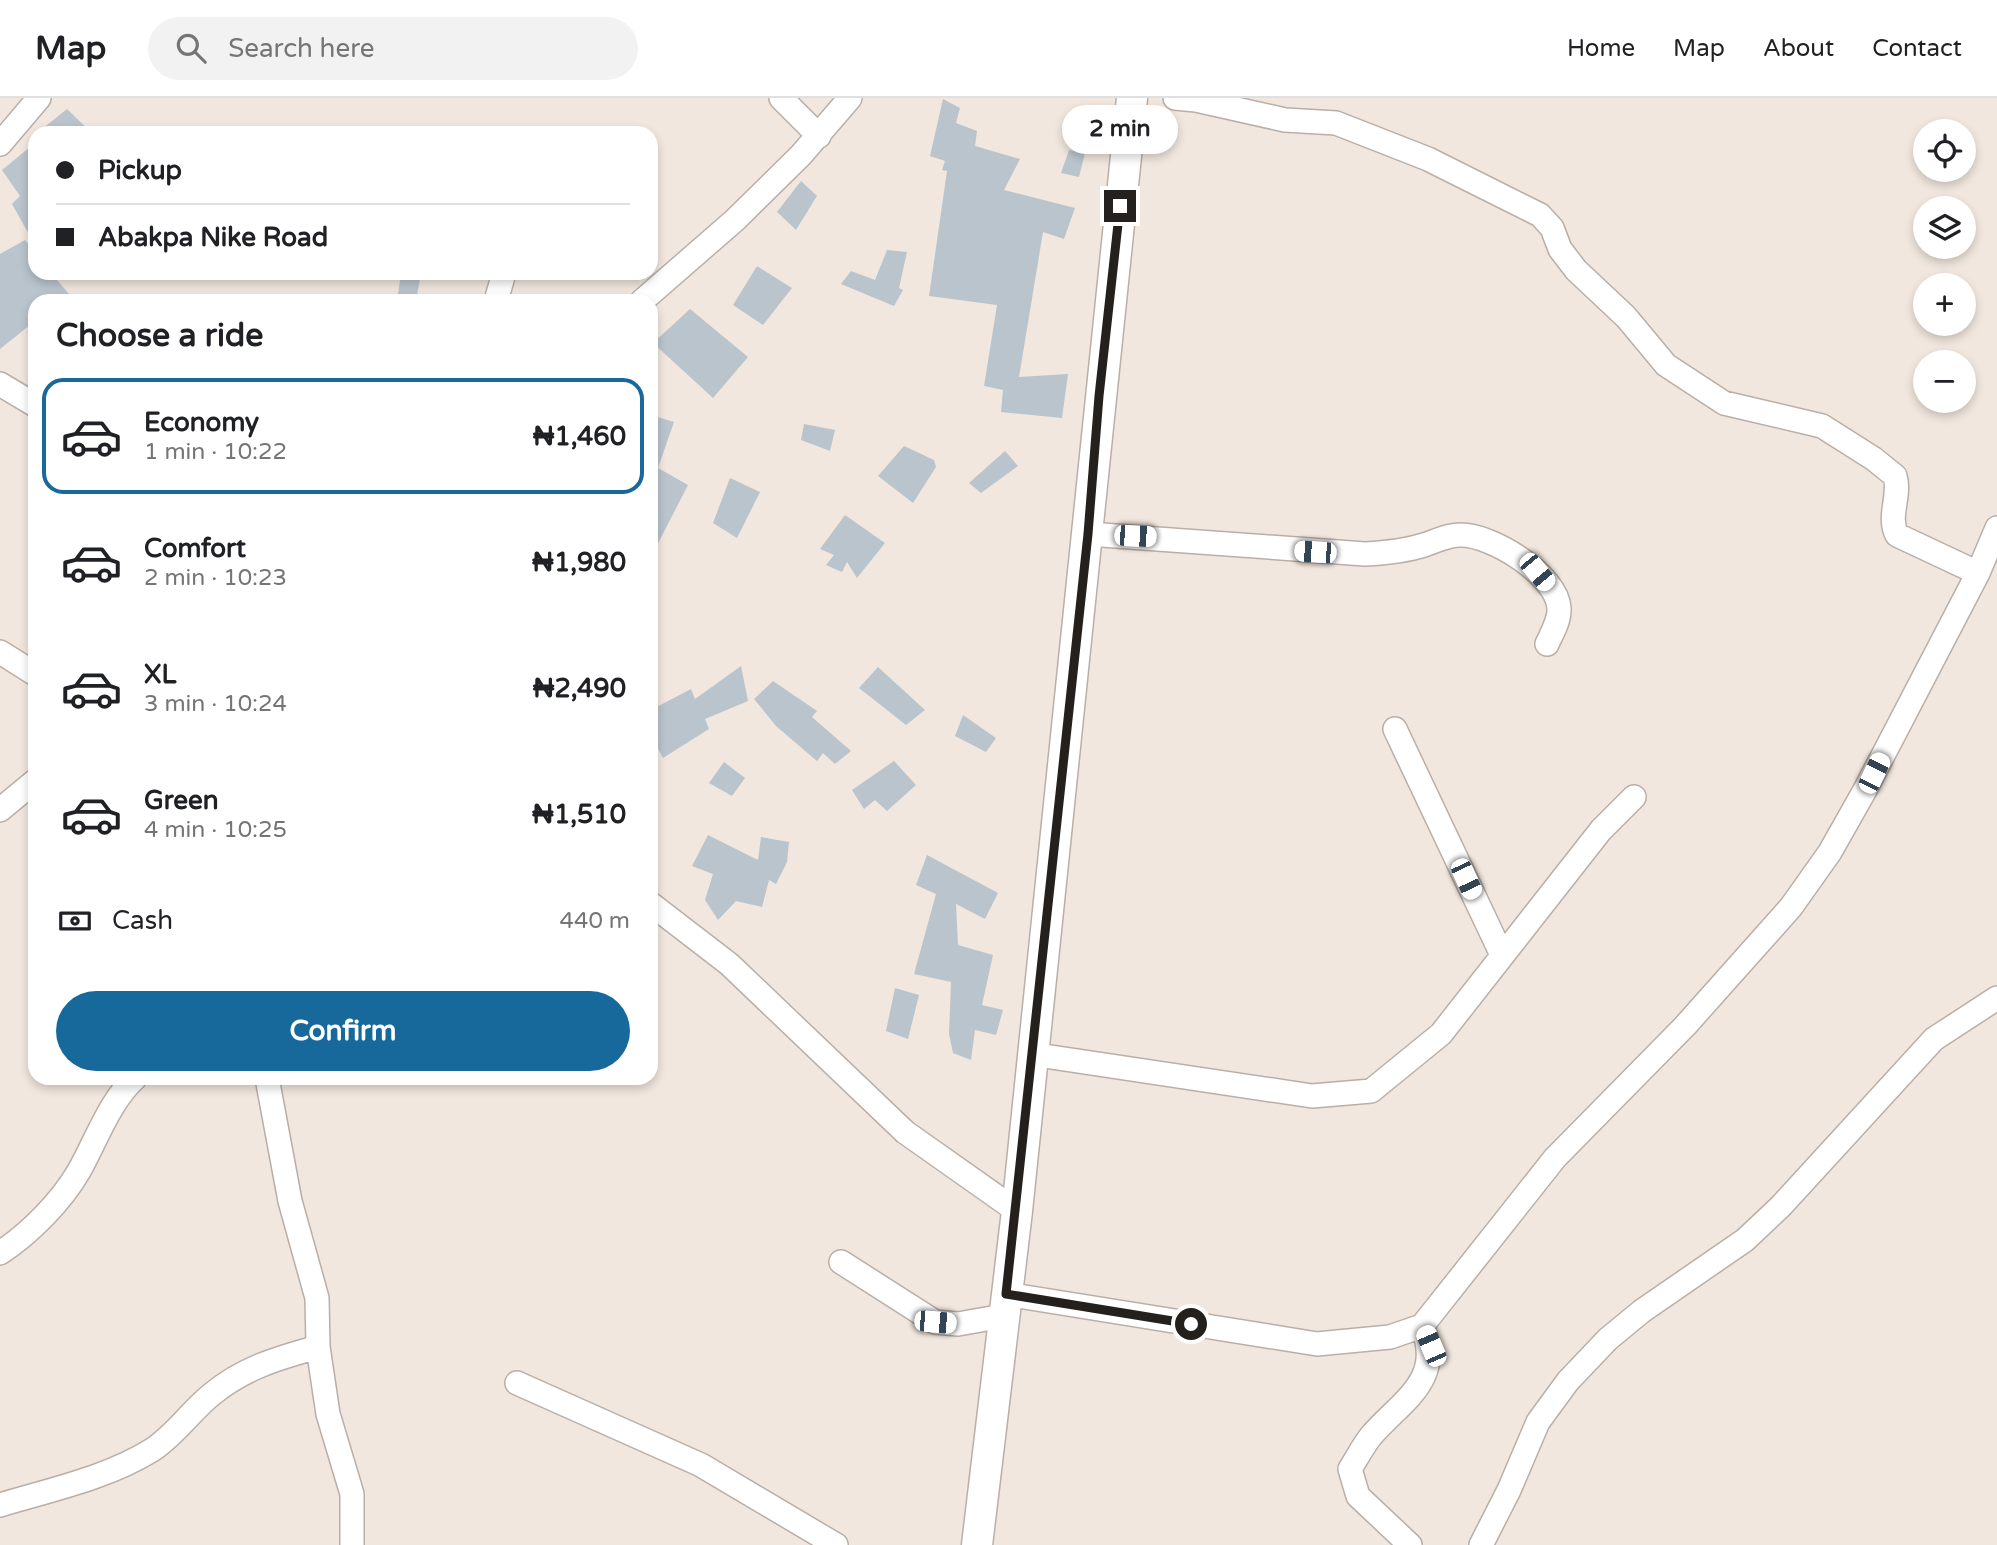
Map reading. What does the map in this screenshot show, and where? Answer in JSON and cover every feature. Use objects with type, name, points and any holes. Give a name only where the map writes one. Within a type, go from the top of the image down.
[{"type":"main road","points":[[977,1545],[1017,1211],[1031,1054],[1132,98]]},
{"type":"street","points":[[0,144],[39,98]]},
{"type":"street","points":[[781,98],[819,136]]},
{"type":"street","points":[[651,294],[708,247],[819,136],[850,98]]},
{"type":"street","points":[[1175,98],[1196,100],[1285,120],[1336,122],[1428,159],[1540,215],[1552,228],[1560,249],[1576,270],[1626,317],[1666,365],[1724,403],[1822,426],[1836,433],[1895,476],[1897,484],[1893,522],[1897,535],[1978,573]]},
{"type":"street","points":[[0,384],[28,401]]},
{"type":"street","points":[[841,1262],[935,1322],[958,1324],[1005,1305],[1317,1344],[1390,1337],[1422,1326],[1555,1158],[1685,1026],[1791,907],[1830,852],[1866,790],[1978,573],[1997,528]]},
{"type":"street","points":[[1088,534],[1364,554],[1389,553],[1447,536],[1479,537],[1498,544],[1537,572],[1556,595],[1559,609],[1547,644]]},
{"type":"street","points":[[0,652],[28,670]]},
{"type":"street","points":[[1395,729],[1502,955]]},
{"type":"street","points":[[0,810],[28,786]]},
{"type":"street","points":[[1031,1054],[1312,1096],[1371,1091],[1441,1034],[1601,830],[1633,797]]},
{"type":"street","points":[[658,909],[729,964],[905,1132],[1017,1211]]},
{"type":"street","points":[[1481,1545],[1538,1422],[1568,1381],[1608,1339],[1642,1311],[1745,1240],[1781,1206],[1934,1039],[1997,998]]},
{"type":"street","points":[[0,1253],[28,1232],[77,1175],[116,1103],[130,1085]]},
{"type":"street","points":[[268,1085],[290,1201],[317,1298],[318,1347],[328,1414],[352,1494],[352,1545]]},
{"type":"street","points":[[1410,1545],[1358,1496],[1350,1469],[1370,1437],[1418,1390],[1431,1346],[1422,1326]]},
{"type":"street","points":[[0,1505],[78,1482],[133,1460],[153,1449],[209,1396],[236,1375],[273,1360],[318,1347]]},
{"type":"street","points":[[517,1383],[701,1465],[836,1545]]},
{"type":"building","points":[[943,99],[960,108],[956,123],[977,131],[975,146],[1020,159],[1004,190],[1075,208],[1064,239],[1043,232],[1019,377],[1068,374],[1062,418],[1001,412],[1003,390],[984,386],[997,305],[929,296],[947,171],[942,170],[945,161],[930,156]]},
{"type":"building","points":[[67,109],[85,126],[46,126]]},
{"type":"building","points":[[28,149],[28,233],[12,204],[20,196],[2,170]]},
{"type":"building","points":[[1069,150],[1085,153],[1079,177],[1061,173]]},
{"type":"building","points":[[801,181],[817,196],[796,230],[777,212]]},
{"type":"building","points":[[25,240],[28,243],[28,280],[57,280],[69,294],[28,294],[28,327],[0,349],[0,254]]},
{"type":"building","points":[[887,250],[907,252],[899,288],[903,290],[894,306],[841,284],[851,271],[875,280]]},
{"type":"building","points":[[757,266],[792,288],[763,325],[733,305]]},
{"type":"building","points":[[400,280],[420,280],[417,294],[398,294]]},
{"type":"building","points":[[690,309],[748,357],[713,398],[658,348],[658,338]]},
{"type":"building","points":[[658,417],[674,422],[658,468]]},
{"type":"building","points":[[804,424],[835,430],[830,451],[801,440]]},
{"type":"building","points":[[904,446],[934,460],[936,467],[913,503],[878,476]]},
{"type":"building","points":[[1005,451],[1018,466],[981,493],[969,483]]},
{"type":"building","points":[[658,468],[688,485],[658,543]]},
{"type":"building","points":[[730,478],[760,492],[737,538],[713,523]]},
{"type":"building","points":[[845,515],[885,543],[857,578],[847,562],[842,572],[826,565],[834,555],[820,549]]},
{"type":"building","points":[[741,666],[748,701],[705,719],[709,729],[663,758],[658,748],[658,706],[691,689],[695,699]]},
{"type":"building","points":[[878,667],[925,710],[906,725],[859,688]]},
{"type":"building","points":[[773,681],[817,711],[812,717],[851,751],[835,764],[823,753],[817,761],[776,726],[754,699]]},
{"type":"building","points":[[963,715],[996,738],[986,752],[955,736]]},
{"type":"building","points":[[894,761],[916,785],[887,811],[875,800],[864,809],[852,790]]},
{"type":"building","points":[[724,762],[745,778],[732,796],[709,783]]},
{"type":"building","points":[[708,835],[758,860],[761,837],[789,842],[787,862],[776,884],[769,880],[762,907],[736,901],[718,920],[705,900],[713,874],[692,866]]},
{"type":"building","points":[[927,855],[998,893],[985,919],[956,904],[958,945],[993,955],[982,1005],[1003,1010],[996,1035],[975,1030],[971,1060],[953,1053],[949,1034],[951,982],[914,974],[936,894],[916,885]]},
{"type":"building","points":[[895,988],[919,995],[908,1039],[886,1031]]},
{"type":"route","points":[[1120,206],[1099,396],[1088,534],[1006,1294],[1191,1324]]}]
